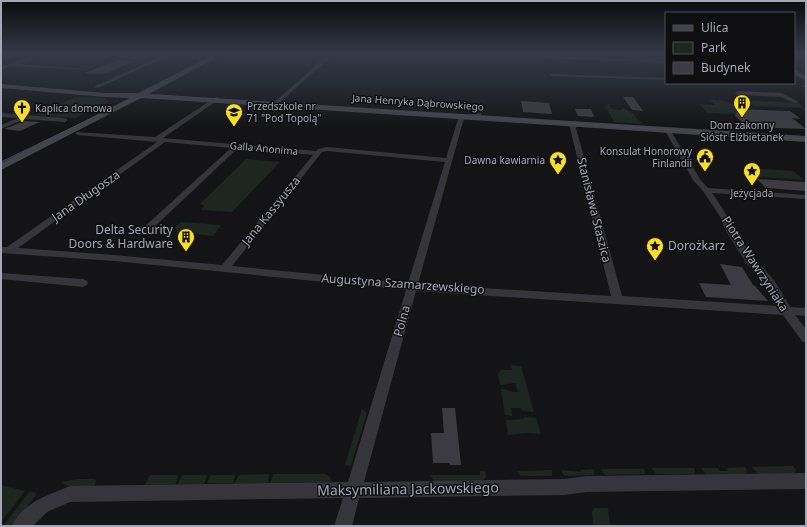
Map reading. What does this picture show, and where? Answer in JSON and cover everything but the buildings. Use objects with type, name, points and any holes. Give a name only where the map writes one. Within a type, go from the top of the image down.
[{"type":"street","points":[[96,86],[113,79]]},
{"type":"street","points":[[1,168],[167,79]]},
{"type":"street","points":[[1,158],[116,98],[138,94],[170,79]]},
{"type":"street","points":[[277,102],[304,79]]},
{"type":"street","points":[[654,79],[665,79]]},
{"type":"street","points":[[796,83],[806,85]]},
{"type":"street","name":"Jana Henryka Dąbrowskiego","points":[[1,84],[96,86],[138,94],[216,100],[277,102],[461,117],[530,120]]},
{"type":"street","name":"Jana Henryka Dąbrowskiego","points":[[1,84],[116,98]]},
{"type":"street","points":[[796,102],[782,95],[738,93],[743,99],[806,103]]},
{"type":"street","name":"Jana Henryka Dąbrowskiego","points":[[138,94],[452,111],[574,125],[666,129],[806,139]]},
{"type":"street","name":"Jana Długosza","points":[[4,251],[216,100]]},
{"type":"street","points":[[452,111],[458,113],[461,117],[479,114]]},
{"type":"street","points":[[1,115],[66,120]]},
{"type":"street","points":[[1,127],[26,117]]},
{"type":"street","name":"Polna","points":[[343,526],[461,117]]},
{"type":"street","name":"Stanisława Staszica","points":[[574,125],[573,127],[617,299]]},
{"type":"street","name":"Piotra Wawrzyniaka","points":[[666,129],[684,157],[693,175],[706,190],[725,218],[732,233],[751,262],[762,273],[777,293],[786,311],[806,338]]},
{"type":"street","name":"Galla Anonima","points":[[78,133],[318,153],[320,150],[327,149],[448,160]]},
{"type":"street","points":[[146,230],[237,146]]},
{"type":"street","name":"Jana Kassyusza","points":[[224,269],[318,153]]},
{"type":"street","points":[[706,190],[806,198]]},
{"type":"street","name":"Augustyna Szamarzewskiego","points":[[4,251],[114,258],[412,287],[806,312]]},
{"type":"street","points":[[1,276],[84,283]]},
{"type":"street","name":"Maksymiliana Jackowskiego","points":[[22,526],[41,506],[70,494],[564,487],[587,484],[806,481]]},
{"type":"green space","points":[[76,97],[106,98],[109,102],[75,118],[34,115]]},
{"type":"green space","points":[[727,99],[799,103],[806,110],[802,108],[754,106],[747,101]]},
{"type":"green space","points":[[710,100],[728,102],[743,114],[708,113],[699,104],[715,105]]},
{"type":"green space","points":[[607,104],[620,105],[609,105],[612,109],[621,110],[623,108],[634,114],[638,120],[644,124],[614,122],[605,106],[608,106]]},
{"type":"green space","points":[[246,159],[280,162],[232,212],[201,210],[204,206],[200,204]]},
{"type":"green space","points":[[749,168],[793,171],[804,180],[759,177]]},
{"type":"green space","points":[[181,222],[221,225],[213,236],[177,232],[175,227]]},
{"type":"green space","points":[[511,365],[521,366],[534,412],[522,411],[521,408],[511,408],[512,416],[505,415],[501,389],[518,392],[515,383],[500,385],[498,374],[501,370],[512,370]]},
{"type":"green space","points":[[362,409],[366,412],[366,416],[351,466],[345,465]]},
{"type":"green space","points":[[524,417],[536,418],[541,434],[528,433],[508,435],[506,420],[524,419]]},
{"type":"green space","points":[[793,466],[796,470],[795,473],[758,474],[752,467]]},
{"type":"green space","points":[[745,467],[747,470],[746,474],[706,474],[701,468],[718,468],[720,471],[728,471],[727,468]]},
{"type":"green space","points":[[651,468],[694,468],[695,471],[694,474],[656,474]]},
{"type":"green space","points":[[594,469],[594,475],[564,476],[561,470],[581,472],[580,470]]},
{"type":"green space","points":[[601,469],[644,469],[645,472],[644,474],[605,475]]},
{"type":"green space","points":[[552,470],[552,476],[520,476],[517,471]]},
{"type":"green space","points":[[480,471],[485,471],[486,477],[482,481],[435,482],[430,475],[480,475]]},
{"type":"green space","points":[[269,474],[268,483],[235,483],[239,475]]},
{"type":"green space","points":[[274,474],[325,474],[330,477],[331,482],[270,483]]},
{"type":"green space","points":[[150,475],[177,475],[178,477],[175,484],[145,485]]},
{"type":"green space","points":[[182,475],[207,476],[204,484],[178,484]]},
{"type":"green space","points":[[211,475],[235,476],[233,483],[207,483]]},
{"type":"green space","points":[[78,479],[95,479],[96,482],[94,486],[67,486],[62,482]]},
{"type":"green space","points":[[1,485],[25,491],[1,522]]},
{"type":"green space","points":[[30,491],[36,493],[36,495],[13,526],[3,526]]},
{"type":"green space","points":[[594,508],[608,508],[610,525],[593,524],[592,512]]},
{"type":"tram line","points":[[1,162],[123,103],[142,97],[157,95],[806,139]]},
{"type":"place","name":"Dom zakonny Sióstr Elżbietanek","points":[[742,118]]},
{"type":"place","name":"Kaplica domowa","points":[[22,123]]},
{"type":"place","name":"Przedszkole nr 71 \"Pod Topolą\"","points":[[234,127]]},
{"type":"place","name":"Konsulat Honorowy Finlandii","points":[[705,172]]},
{"type":"place","name":"Dawna kawiarnia","points":[[558,175]]},
{"type":"place","name":"Jeżycjada","points":[[752,186]]},
{"type":"place","name":"Delta Security Doors & Hardware","points":[[186,252]]},
{"type":"place","name":"Dorożkarz","points":[[655,261]]}]
